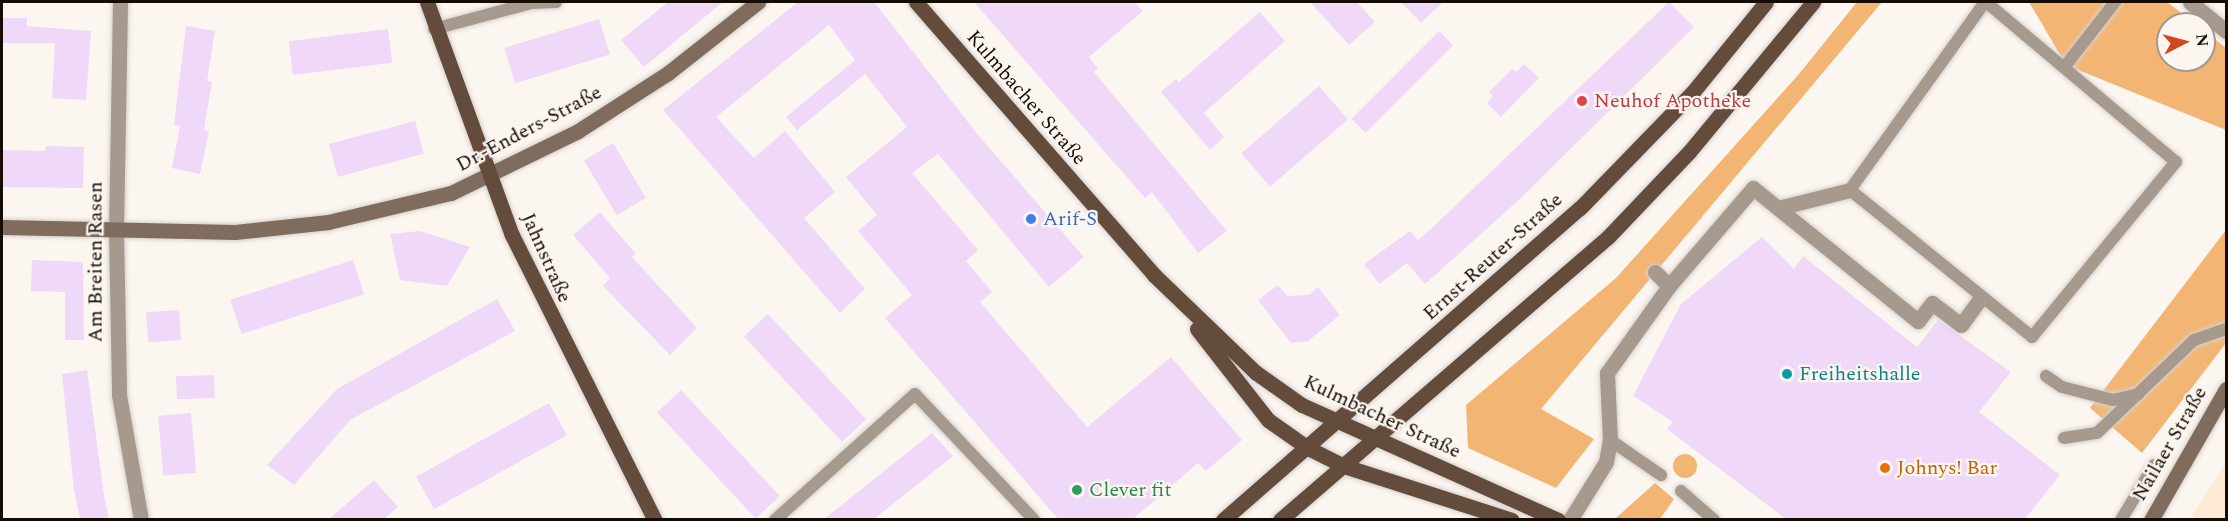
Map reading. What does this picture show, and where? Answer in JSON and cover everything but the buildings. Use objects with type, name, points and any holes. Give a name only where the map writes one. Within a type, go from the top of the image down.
[{"type":"main road","name":"Jahnstraße","points":[[427,2],[434,28],[489,177],[536,289],[655,519]]},
{"type":"main road","name":"Dr.-Enders-Straße","points":[[2,227],[116,232],[235,232],[328,222],[399,208],[489,177],[578,131],[658,80],[758,2]]},
{"type":"main road","name":"Kulmbacher Straße","points":[[916,2],[1154,275],[1268,420],[1308,448],[1344,466],[1512,519]]},
{"type":"main road","name":"Ernst-Reuter-Straße","points":[[1223,519],[1338,422],[1605,185],[1692,93],[1766,2]]},
{"type":"main road","points":[[1280,519],[1375,440],[1608,237],[1696,144],[1813,2]]},
{"type":"main road","name":"Kulmbacher Straße","points":[[1154,275],[1255,372],[1302,405],[1375,440],[1558,519]]},
{"type":"main road","name":"Nailaer Straße","points":[[2151,519],[2226,389]]},
{"type":"street","name":"Am Breiten Rasen","points":[[120,2],[116,232],[119,395],[141,519]]},
{"type":"street","points":[[2190,2],[2226,32]]},
{"type":"street","points":[[1570,519],[1606,462],[1610,440],[1607,373],[1669,286],[1753,188],[1782,207],[1918,321],[1932,303],[1959,328],[1980,299]]},
{"type":"street","points":[[1782,207],[1850,190]]},
{"type":"street","points":[[1655,272],[1669,286]]},
{"type":"lane","points":[[434,28],[531,2],[556,2]]},
{"type":"lane","points":[[1985,2],[2066,65],[2176,162],[2032,337],[1980,299],[1850,190],[1985,2]]},
{"type":"lane","points":[[2066,65],[2115,2]]},
{"type":"lane","points":[[2064,438],[2097,433],[2194,340],[2226,329]]},
{"type":"lane","points":[[2046,376],[2062,387],[2113,400],[2136,395],[2148,386]]},
{"type":"lane","points":[[775,519],[915,394],[1034,519]]},
{"type":"lane","points":[[1610,440],[1661,475]]},
{"type":"lane","points":[[2121,519],[2154,465]]},
{"type":"lane","points":[[1681,491],[1714,519]]},
{"type":"shaded area","points":[[1857,2],[1882,2],[1541,409],[1594,439],[1556,488],[1468,448],[1466,405],[1616,278],[1799,74]]},
{"type":"shaded area","points":[[2029,2],[2167,2],[2180,12],[2156,12],[2156,72],[2216,72],[2216,40],[2226,48],[2226,130],[2066,65]]},
{"type":"shaded area","points":[[2226,230],[2226,343],[2142,453],[2090,408]]},
{"type":"shaded area","points":[[1685,454],[1694,457],[1697,466],[1694,475],[1685,478],[1676,475],[1673,466],[1676,457]]},
{"type":"shaded area","points":[[2226,462],[2226,519],[2190,519]]},
{"type":"shaded area","points":[[1655,483],[1674,499],[1660,519],[1616,518]]},
{"type":"place","name":"Neuhof Apotheke","points":[[1582,101]]},
{"type":"place","name":"Arif-S","points":[[1031,219]]},
{"type":"place","name":"Freiheitshalle","points":[[1787,374]]},
{"type":"place","name":"Johnys! Bar","points":[[1885,468]]},
{"type":"place","name":"Clever fit","points":[[1077,490]]}]
